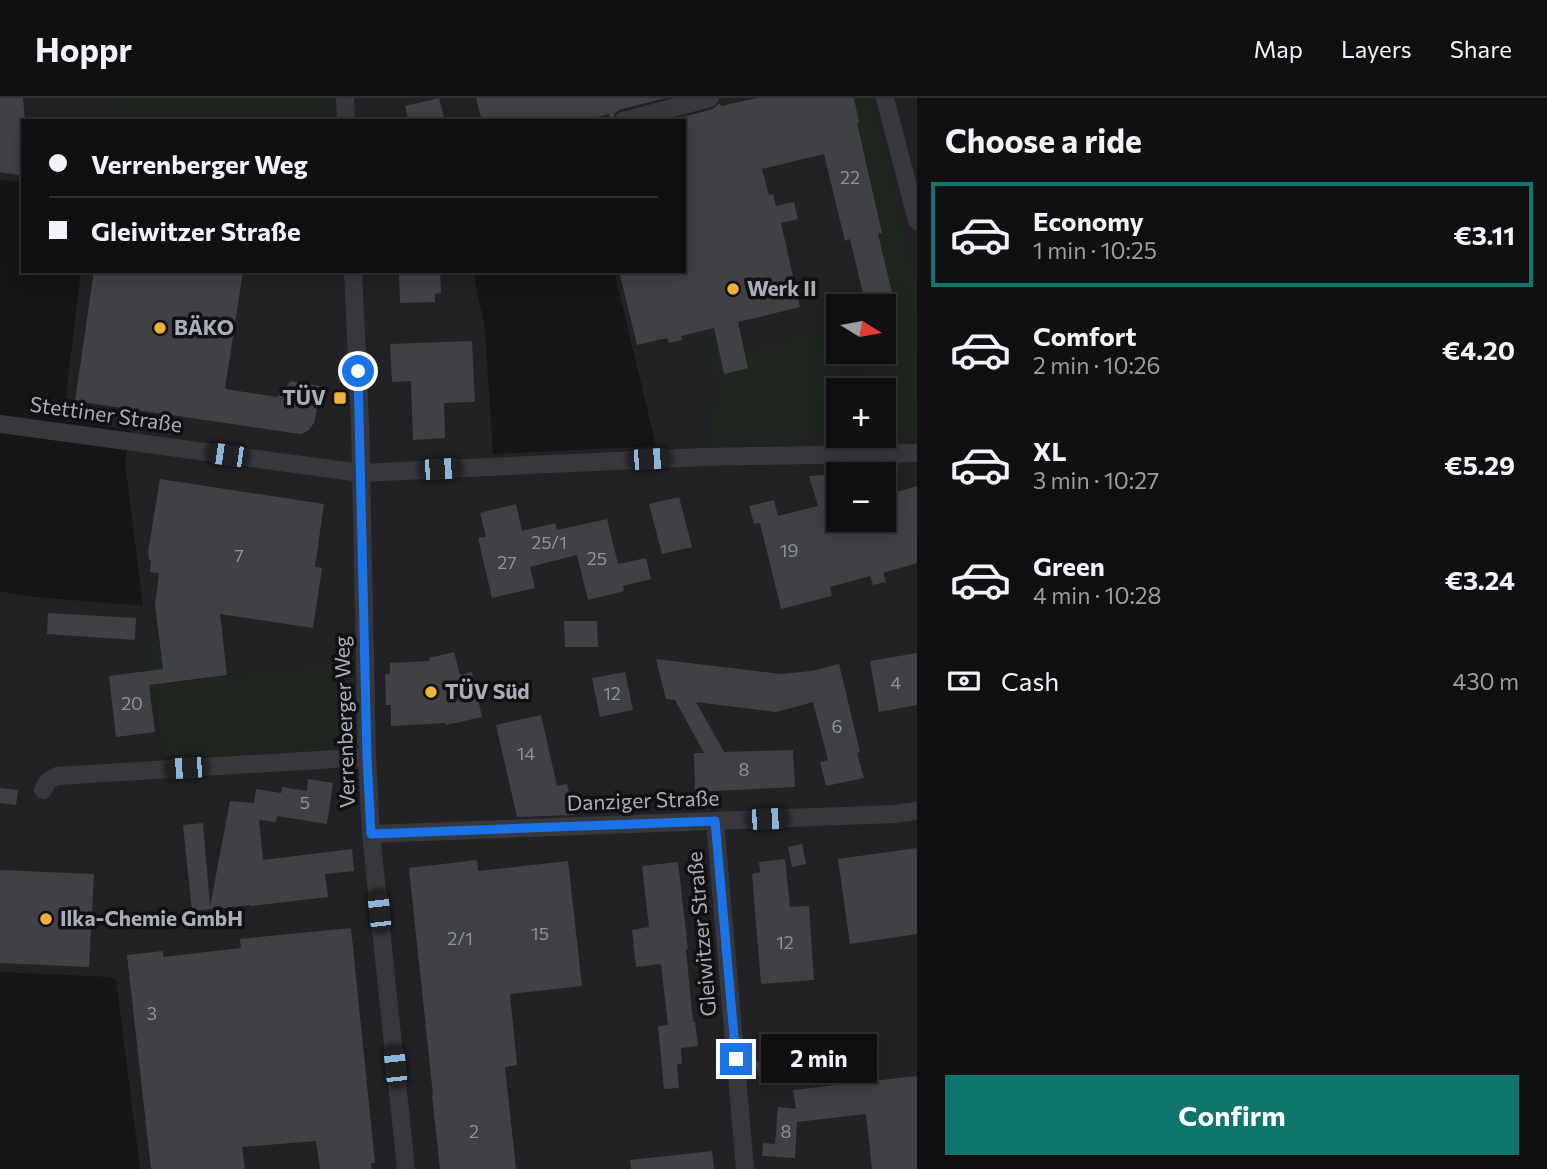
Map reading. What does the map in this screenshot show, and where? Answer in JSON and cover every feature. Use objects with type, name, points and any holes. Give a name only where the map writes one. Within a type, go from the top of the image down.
[{"type":"street","points":[[345,98],[346,119]]},
{"type":"street","points":[[631,119],[710,98]]},
{"type":"street","points":[[886,98],[917,221]]},
{"type":"street","name":"Verrenberger Weg","points":[[354,273],[371,834],[406,1169]]},
{"type":"street","name":"Stettiner Straße","points":[[0,424],[361,473],[702,457],[917,453]]},
{"type":"street","points":[[43,790],[48,781],[57,776],[367,757]]},
{"type":"street","name":"Danziger Straße","points":[[371,834],[917,811]]},
{"type":"street","name":"Gleiwitzer Straße","points":[[715,821],[745,1169]]},
{"type":"shaded area","points":[[0,98],[112,98],[114,119],[21,119],[21,183],[0,179]]},
{"type":"shaded area","points":[[112,98],[329,98],[330,119],[114,119]]},
{"type":"shaded area","points":[[329,98],[917,98],[917,1169],[140,1169],[116,980],[109,977],[0,972],[0,591],[25,596],[143,606],[125,463],[130,430],[63,420],[81,273],[473,273],[485,330],[493,454],[656,446],[614,273],[686,273],[686,119],[330,119]],"holes":[[[157,629],[165,684],[319,662],[348,667],[163,758],[146,633]]]},
{"type":"shaded area","points":[[854,98],[872,98],[917,286],[917,433],[896,437],[896,378],[869,378],[864,364],[896,364],[897,318],[896,294],[892,294],[878,234],[882,233],[857,123],[859,122]]},
{"type":"shaded area","points":[[826,328],[826,364],[840,364],[843,378],[826,378],[826,441],[713,447],[707,405],[719,402],[706,341],[716,337],[725,374],[748,368],[744,349]]},
{"type":"shaded area","points":[[157,629],[166,684],[319,662],[349,667],[354,730],[349,742],[339,749],[163,758],[146,633]]},
{"type":"building","points":[[0,98],[23,98],[25,119],[21,119],[21,176],[0,172]]},
{"type":"building","points":[[439,98],[444,119],[408,119],[405,106]]},
{"type":"building","points":[[476,98],[665,98],[619,110],[613,119],[610,119],[609,114],[590,119],[481,119]]},
{"type":"building","points":[[757,98],[854,98],[859,122],[857,123],[882,233],[878,234],[892,294],[863,294],[850,239],[845,241],[824,154],[762,169],[769,195],[773,194],[776,206],[794,202],[798,219],[781,223],[800,307],[738,322],[748,368],[724,374],[714,328],[681,336],[682,340],[669,343],[667,338],[637,345],[619,273],[686,273],[686,119],[676,119],[713,109],[720,103],[721,106]]},
{"type":"building","name":"BÄKO","points":[[94,273],[243,273],[225,389],[277,397],[291,381],[320,386],[312,394],[317,409],[314,423],[309,430],[301,434],[75,401]]},
{"type":"building","points":[[399,273],[440,273],[441,293],[435,294],[435,302],[400,303]]},
{"type":"building","points":[[472,341],[475,402],[444,403],[445,438],[413,440],[411,381],[392,382],[390,344]]},
{"type":"building","points":[[826,475],[826,532],[896,532],[896,492],[917,486],[917,563],[883,573],[886,582],[873,585],[870,576],[830,587],[832,596],[781,609],[760,523],[754,524],[749,506],[774,500],[778,516],[818,506],[809,476]]},
{"type":"building","points":[[160,479],[324,504],[315,567],[322,568],[313,628],[220,614],[227,675],[149,685],[155,732],[116,737],[109,676],[163,669],[155,605],[159,573],[150,572],[151,560],[148,552]]},
{"type":"building","points":[[679,497],[692,547],[662,554],[649,504]]},
{"type":"building","points":[[516,504],[522,531],[555,523],[557,530],[607,519],[618,564],[646,558],[651,579],[623,586],[624,591],[588,600],[577,555],[530,567],[535,588],[492,598],[478,538],[486,537],[480,513]]},
{"type":"building","points":[[48,613],[136,618],[135,640],[47,634]]},
{"type":"building","points":[[564,621],[597,621],[598,647],[565,647]]},
{"type":"building","name":"TÜV Süd","points":[[454,652],[460,675],[472,672],[482,717],[446,725],[391,726],[391,705],[386,705],[385,674],[390,674],[390,663],[430,661],[429,658]]},
{"type":"building","points":[[917,653],[917,705],[879,712],[870,661]]},
{"type":"building","points":[[656,659],[781,674],[812,671],[839,664],[864,778],[826,786],[820,762],[828,760],[813,702],[776,712],[696,702],[724,752],[793,750],[795,787],[695,792],[694,753],[704,753],[675,700],[666,699]]},
{"type":"building","points":[[625,672],[633,710],[600,717],[592,678]]},
{"type":"building","points":[[541,715],[557,786],[567,784],[574,815],[517,817],[496,725]]},
{"type":"building","points":[[308,779],[333,783],[327,824],[277,816],[276,822],[259,820],[263,860],[352,849],[354,871],[325,874],[328,897],[192,911],[183,825],[203,823],[210,907],[230,801],[254,803],[256,789],[281,793],[282,787],[307,791]]},
{"type":"building","points":[[0,788],[18,790],[16,805],[0,803]]},
{"type":"building","points":[[802,844],[806,864],[792,867],[788,847]]},
{"type":"building","points":[[917,848],[917,934],[850,944],[838,859]]},
{"type":"building","points":[[785,859],[790,907],[809,906],[814,980],[761,984],[752,874],[760,872],[759,862]]},
{"type":"building","points":[[477,860],[478,871],[568,861],[582,986],[510,994],[517,1065],[505,1067],[516,1169],[440,1169],[409,868]]},
{"type":"building","points":[[678,862],[693,1022],[698,1046],[681,1048],[682,1064],[677,1064],[679,1088],[664,1089],[658,1026],[668,1025],[661,964],[636,967],[632,930],[649,927],[642,866]]},
{"type":"building","name":"Ilka-Chemie GmbH","points":[[0,870],[94,874],[89,967],[0,963]]},
{"type":"building","points":[[351,928],[375,1163],[371,1163],[372,1169],[320,1169],[316,1141],[242,1147],[245,1169],[151,1169],[127,955],[163,951],[163,957],[241,948],[240,939]]},
{"type":"building","points":[[775,1055],[780,1069],[759,1076],[755,1062]]},
{"type":"building","points":[[917,1076],[917,1169],[872,1169],[866,1114],[797,1122],[795,1158],[762,1156],[763,1143],[775,1144],[778,1107],[796,1109],[793,1090]]},
{"type":"building","points":[[712,1151],[714,1169],[631,1169],[630,1160]]},
{"type":"place","name":"Werk II","points":[[733,289]]},
{"type":"place","name":"BÄKO","points":[[160,328]]},
{"type":"place","name":"TÜV","points":[[340,398]]},
{"type":"place","name":"TÜV Süd","points":[[431,692]]},
{"type":"place","name":"Ilka-Chemie GmbH","points":[[46,919]]},
{"type":"route","points":[[358,371],[371,834],[715,821],[736,1059]]}]
